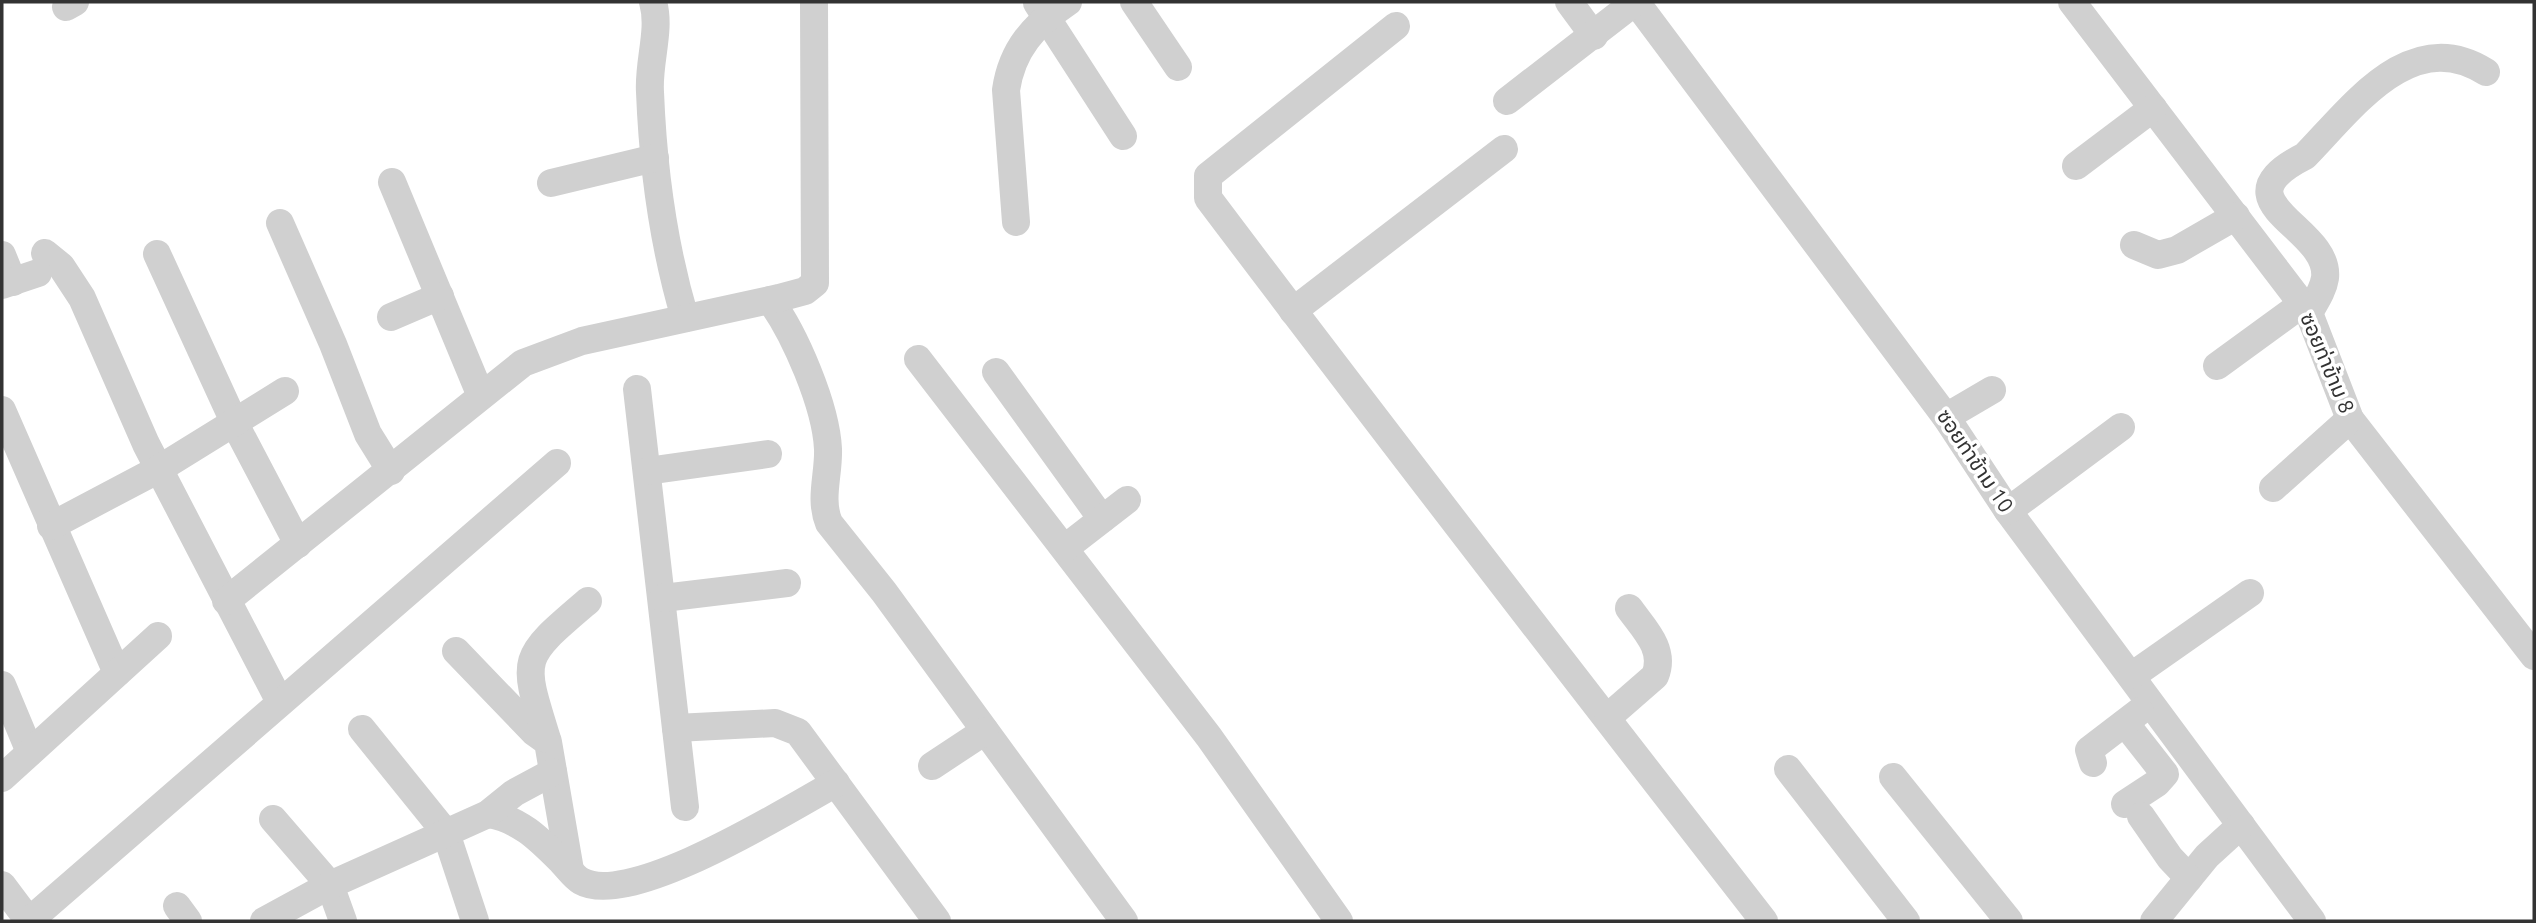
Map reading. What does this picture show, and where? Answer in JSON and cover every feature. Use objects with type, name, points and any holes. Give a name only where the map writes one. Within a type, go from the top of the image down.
[{"type":"street","points":[[653,2],[657,16],[649,89],[655,158],[662,221],[673,277],[685,318]]},
{"type":"street","points":[[226,601],[523,363],[541,354],[582,341],[770,300],[805,290],[815,283],[814,2]]},
{"type":"street","points":[[1134,2],[1178,67]]},
{"type":"street","points":[[1569,2],[1594,36]]},
{"type":"street","points":[[1507,101],[1636,2]]},
{"type":"street","name":"ซอยท่าข้าม 10","points":[[1636,2],[1946,417],[2008,511],[2133,676],[2312,921]]},
{"type":"street","name":"ซอยท่าข้าม 8","points":[[2073,2],[2305,309],[2350,419],[2534,656]]},
{"type":"street","points":[[1016,222],[1006,90],[1009,71],[1014,56],[1050,7],[1123,136]]},
{"type":"street","points":[[1396,26],[1206,180],[1208,198],[1527,618],[1608,717],[1763,921]]},
{"type":"street","points":[[2217,366],[2305,309],[2321,293],[2324,268],[2308,238],[2274,209],[2269,198],[2271,183],[2293,162],[2305,156],[2373,85],[2393,70],[2437,59],[2465,58],[2486,72]]},
{"type":"street","points":[[2076,166],[2153,108]]},
{"type":"street","points":[[1293,311],[1504,149]]},
{"type":"street","points":[[551,183],[655,158]]},
{"type":"street","points":[[392,182],[481,396]]},
{"type":"street","points":[[2134,245],[2158,255],[2177,250],[2236,216]]},
{"type":"street","points":[[280,223],[333,344],[368,434],[391,471]]},
{"type":"street","points":[[157,254],[235,424],[298,544]]},
{"type":"street","points":[[2,255],[24,273],[61,266],[82,298],[159,469],[280,702]]},
{"type":"street","points":[[391,317],[440,296]]},
{"type":"street","points":[[770,300],[786,327],[809,381],[825,431],[828,450],[824,512],[830,523],[1124,921]]},
{"type":"street","points":[[918,359],[1209,737],[1339,921]]},
{"type":"street","points":[[996,372],[1102,519]]},
{"type":"street","points":[[637,389],[663,598],[684,807]]},
{"type":"street","points":[[1946,417],[1992,390]]},
{"type":"street","points":[[51,526],[159,469],[285,391]]},
{"type":"street","points":[[2,410],[117,673]]},
{"type":"street","points":[[2273,488],[2350,419]]},
{"type":"street","points":[[2008,511],[2121,427]]},
{"type":"street","points":[[647,471],[768,454]]},
{"type":"street","points":[[2,885],[29,921],[556,463]]},
{"type":"street","points":[[1065,548],[1127,500]]},
{"type":"street","points":[[663,598],[787,583]]},
{"type":"street","points":[[2133,676],[2250,593]]},
{"type":"street","points":[[570,870],[548,742],[531,691],[530,665],[547,636],[588,601]]},
{"type":"street","points":[[1608,717],[1656,676],[1658,671],[1656,645],[1629,608]]},
{"type":"street","points":[[2,778],[158,636]]},
{"type":"street","points":[[456,651],[534,732],[548,742]]},
{"type":"street","points":[[2,685],[30,752]]},
{"type":"street","points":[[2093,763],[2089,750],[2151,704]]},
{"type":"street","points":[[2125,723],[2165,774],[2133,810],[2189,878]]},
{"type":"street","points":[[676,728],[786,725],[798,732],[937,921]]},
{"type":"street","points":[[362,729],[446,833],[475,921]]},
{"type":"street","points":[[932,766],[985,731]]},
{"type":"street","points":[[1788,769],[1906,921]]},
{"type":"street","points":[[264,921],[330,885],[488,814],[514,793],[554,772]]},
{"type":"street","points":[[1893,776],[2009,921]]},
{"type":"street","points":[[488,814],[508,817],[524,827],[580,880],[602,887],[690,862],[835,783]]},
{"type":"street","points":[[273,819],[330,885],[342,921]]},
{"type":"street","points":[[2154,921],[2207,856],[2241,825]]}]
